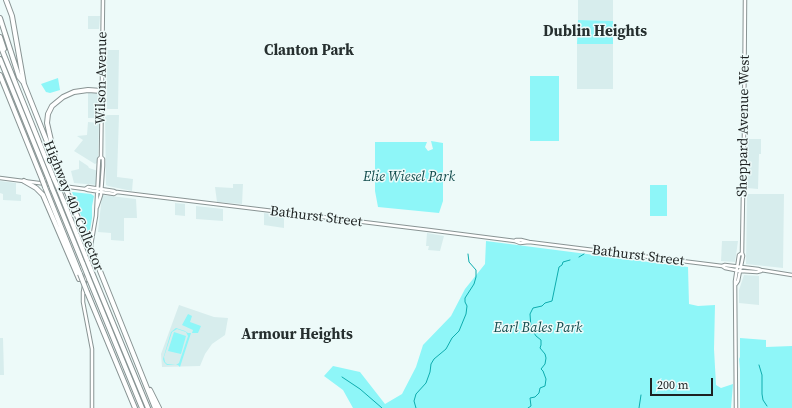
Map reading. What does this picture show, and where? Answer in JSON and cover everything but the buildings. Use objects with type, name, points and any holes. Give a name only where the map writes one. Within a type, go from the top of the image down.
[{"type":"highway","name":"Highway 401 Collector","points":[[6,0],[12,16],[24,84],[155,408]]},
{"type":"highway","points":[[0,18],[19,77],[24,84]]},
{"type":"highway","points":[[0,37],[5,50],[4,56]]},
{"type":"highway","points":[[0,45],[148,408]]},
{"type":"highway","points":[[0,59],[142,408]]},
{"type":"highway","name":"Highway 401 Collector","points":[[0,75],[80,276],[135,408]]},
{"type":"highway","points":[[55,162],[47,123],[48,114],[52,106],[62,97],[74,92],[88,90],[102,91]]},
{"type":"highway","points":[[24,181],[36,188],[43,195],[80,276]]},
{"type":"highway","points":[[143,380],[159,408]]},
{"type":"main road","name":"Wilson Avenue","points":[[92,408],[92,349],[83,302],[83,292],[103,166],[101,156],[103,0]]},
{"type":"main road","name":"Sheppard Avenue West","points":[[736,408],[736,284],[738,281],[739,269],[743,256],[745,0]]},
{"type":"main road","name":"Bathurst Street","points":[[0,178],[100,190],[114,194],[117,192],[515,241],[522,240],[722,266],[725,268],[757,272],[761,270],[792,275]]},
{"type":"shaded area","points":[[578,0],[613,0],[613,21],[578,20]]},
{"type":"shaded area","points":[[88,16],[100,16],[99,29],[88,29]]},
{"type":"shaded area","points":[[577,44],[613,44],[613,89],[577,89]]},
{"type":"shaded area","points":[[106,50],[119,50],[118,109],[107,109]]},
{"type":"shaded area","points":[[88,93],[99,93],[99,118],[88,118]]},
{"type":"shaded area","points":[[105,115],[119,115],[117,177],[133,179],[132,191],[106,185]]},
{"type":"shaded area","points":[[88,122],[99,123],[98,162],[95,164],[74,151],[83,140],[77,136],[87,135]]},
{"type":"shaded area","points":[[748,139],[761,139],[758,189],[747,188]]},
{"type":"shaded area","points":[[79,160],[89,168],[98,171],[98,185],[74,183],[71,171],[79,169]]},
{"type":"shaded area","points":[[0,181],[16,183],[16,194],[21,195],[21,201],[3,200],[3,194],[0,193]]},
{"type":"shaded area","points":[[233,184],[243,184],[242,204],[217,202],[215,187],[233,188]]},
{"type":"shaded area","points":[[747,194],[784,194],[783,268],[746,264]]},
{"type":"shaded area","points":[[102,195],[136,199],[137,218],[124,218],[124,241],[111,240],[111,233],[98,232]]},
{"type":"shaded area","points":[[175,203],[185,204],[185,216],[175,215]]},
{"type":"shaded area","points":[[196,206],[223,209],[223,221],[196,219]]},
{"type":"shaded area","points":[[264,213],[284,216],[284,228],[264,225]]},
{"type":"shaded area","points":[[427,233],[444,236],[440,251],[428,250],[429,246],[426,246]]},
{"type":"shaded area","points":[[722,241],[738,241],[735,262],[721,261]]},
{"type":"shaded area","points":[[744,275],[759,276],[759,305],[739,303],[739,290]]},
{"type":"shaded area","points":[[179,305],[214,317],[228,318],[225,335],[212,344],[205,354],[200,366],[162,367],[161,354]]},
{"type":"shaded area","points":[[0,338],[3,338],[4,375],[0,375]]},
{"type":"green space","points":[[578,20],[613,21],[613,44],[577,44]]},
{"type":"green space","points":[[530,76],[559,76],[559,141],[530,141]]},
{"type":"green space","points":[[58,78],[60,90],[50,93],[46,92],[41,84]]},
{"type":"green space","name":"Elie Wiesel Park","points":[[431,141],[443,143],[443,201],[439,213],[378,207],[375,191],[375,142],[427,142],[425,147],[428,151],[433,149]]},
{"type":"green space","points":[[650,185],[667,185],[667,216],[650,216]]},
{"type":"green space","points":[[72,192],[91,194],[94,196],[89,236]]},
{"type":"green space","name":"Earl Bales Park","points":[[486,241],[688,267],[689,304],[698,306],[715,305],[714,349],[716,385],[721,388],[733,384],[731,408],[353,408],[343,390],[324,376],[333,366],[360,372],[385,404],[402,394],[416,367],[423,345],[451,316],[465,289],[485,264]]},
{"type":"green space","points":[[188,314],[192,316],[190,322],[201,326],[198,333],[192,333],[193,330],[182,325]]},
{"type":"green space","points":[[176,328],[191,333],[180,367],[178,365],[176,365],[167,365],[164,362],[163,359],[171,332]],"holes":[[[177,329],[186,332],[188,336],[179,363],[176,365],[167,364],[164,357],[172,332]]]},
{"type":"green space","points":[[174,332],[186,336],[181,354],[168,351]]},
{"type":"green space","points":[[740,338],[766,340],[766,347],[792,346],[792,408],[740,408]]},
{"type":"waterway","points":[[416,408],[414,401],[416,394],[426,383],[431,364],[434,359],[446,349],[452,338],[459,331],[466,314],[467,306],[465,298],[474,284],[476,277],[476,270],[469,262],[468,254]]},
{"type":"waterway","points":[[579,257],[584,254]]},
{"type":"waterway","points":[[528,408],[531,406],[530,398],[535,397],[539,393],[540,388],[545,386],[546,379],[541,369],[545,364],[546,358],[545,354],[540,348],[541,340],[536,336],[531,328],[530,314],[533,308],[542,306],[545,303],[552,301],[559,267],[563,262],[570,260]]},
{"type":"waterway","points":[[759,365],[762,375],[763,400],[767,406]]},
{"type":"waterway","points":[[342,377],[360,389],[382,408]]},
{"type":"waterway","points":[[639,408],[641,395]]},
{"type":"district","name":"Dublin Heights","points":[[595,32]]},
{"type":"district","name":"Clanton Park","points":[[309,51]]},
{"type":"district","name":"Armour Heights","points":[[297,335]]}]
